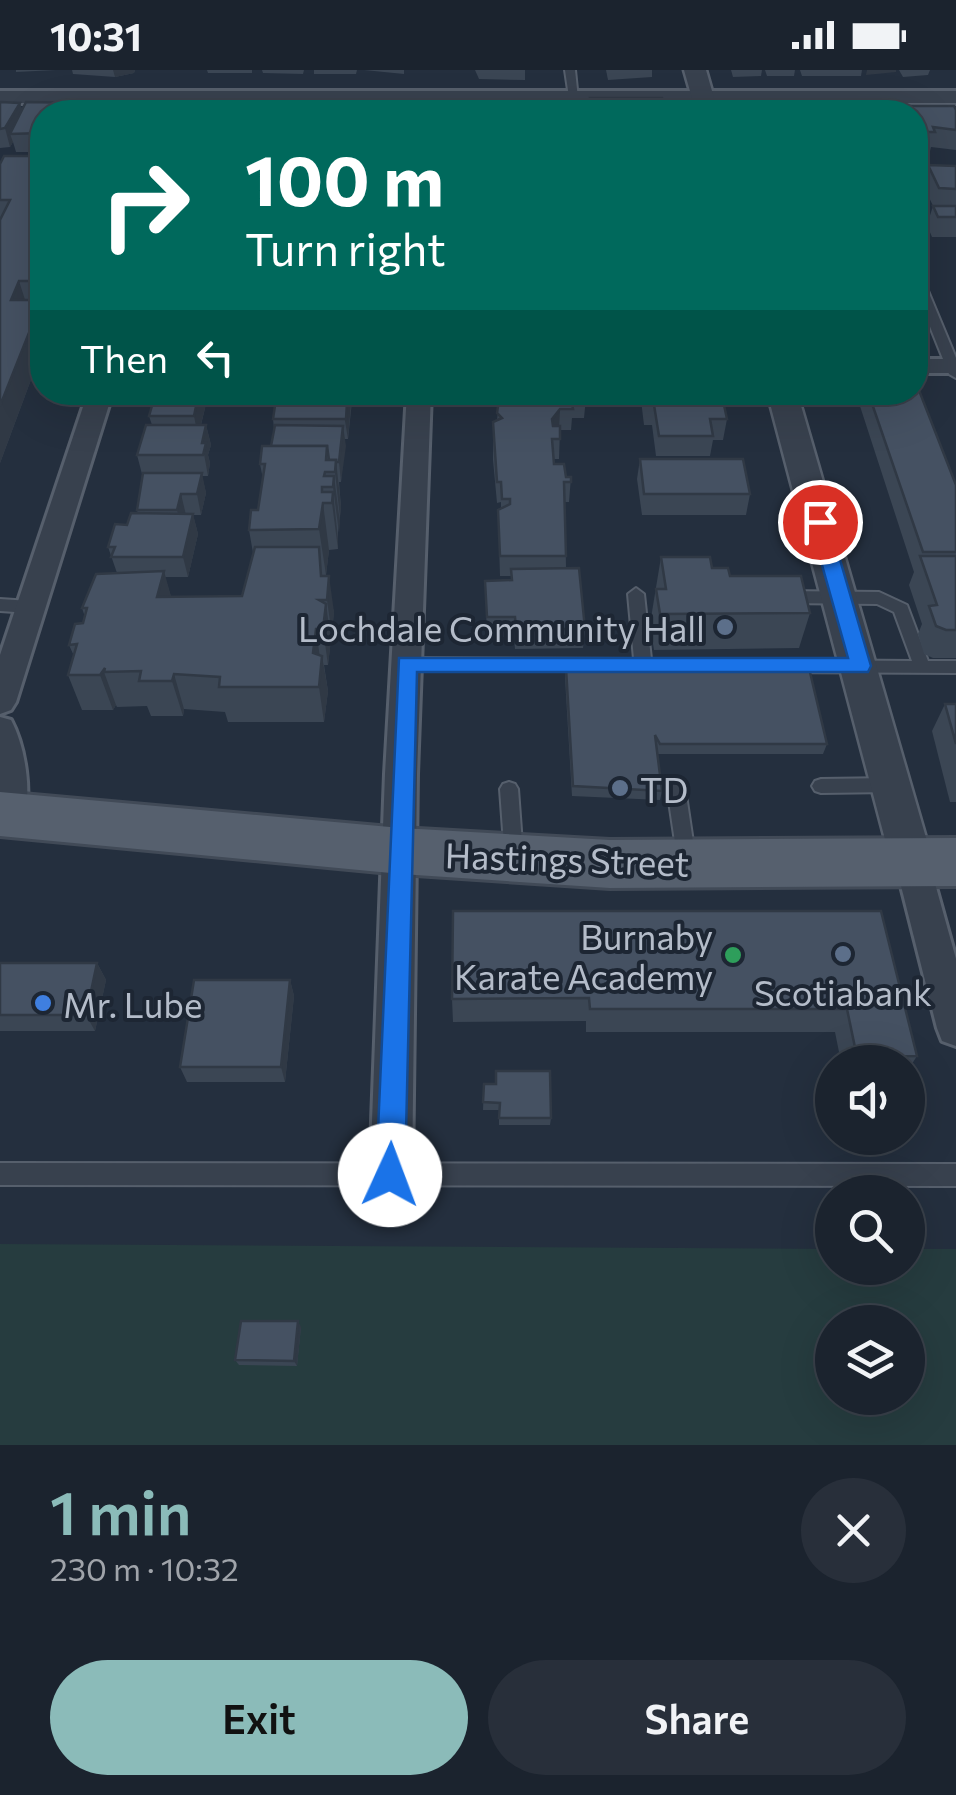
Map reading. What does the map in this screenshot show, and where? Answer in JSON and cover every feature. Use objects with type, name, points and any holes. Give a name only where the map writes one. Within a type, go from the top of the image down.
[{"type":"main road","name":"Hastings Street","points":[[4,815],[514,859],[687,864],[934,862]]},
{"type":"street","points":[[163,97],[172,70]]},
{"type":"street","points":[[437,97],[440,70]]},
{"type":"street","points":[[694,70],[703,100]]},
{"type":"street","points":[[0,97],[174,100]]},
{"type":"street","points":[[862,100],[956,97]]},
{"type":"street","points":[[345,100],[623,100]]},
{"type":"street","points":[[928,367],[955,369]]},
{"type":"street","points":[[0,702],[97,405]]},
{"type":"street","points":[[390,1175],[418,405]]},
{"type":"street","points":[[786,405],[892,785],[934,862],[956,1028]]},
{"type":"street","points":[[0,730],[8,752],[4,815]]},
{"type":"lane","points":[[570,70],[574,97]]},
{"type":"lane","points":[[928,174],[956,174]]},
{"type":"lane","points":[[928,305],[955,369]]},
{"type":"lane","points":[[636,594],[644,664]]},
{"type":"lane","points":[[768,597],[879,598],[901,608],[922,667]]},
{"type":"lane","points":[[0,606],[30,606]]},
{"type":"lane","points":[[406,664],[956,667]]},
{"type":"lane","points":[[821,786],[892,785]]},
{"type":"lane","points":[[676,788],[687,864]]},
{"type":"lane","points":[[510,790],[514,859]]},
{"type":"lane","points":[[0,1174],[956,1176]]},
{"type":"green space","points":[[0,1244],[815,1249],[815,1285],[925,1285],[925,1249],[956,1249],[956,1445],[0,1445]]},
{"type":"building","points":[[590,98],[662,100],[590,100]]},
{"type":"building","points":[[0,102],[20,103],[5,128],[0,129]]},
{"type":"building","points":[[26,102],[30,102],[30,133],[10,134]]},
{"type":"building","points":[[928,106],[954,106],[956,130],[933,127],[935,132],[928,132]]},
{"type":"building","points":[[4,156],[30,156],[30,281],[19,281],[11,300],[30,300],[30,330],[0,406],[0,220],[10,200],[0,200],[0,164]]},
{"type":"building","points":[[928,165],[956,166],[956,189],[939,188]]},
{"type":"building","points":[[933,206],[956,206],[956,217],[938,217]]},
{"type":"building","points":[[152,405],[196,405],[194,416],[149,416]]},
{"type":"building","points":[[275,405],[347,405],[346,419],[273,419]]},
{"type":"building","points":[[498,405],[572,405],[573,409],[560,409],[552,419],[553,426],[560,426],[560,439],[552,439],[554,464],[564,464],[566,477],[571,477],[571,482],[564,482],[566,556],[500,556],[498,510],[510,504],[510,499],[502,499],[501,482],[497,482],[493,422],[502,418],[497,413]]},
{"type":"building","points":[[654,405],[724,405],[727,419],[710,419],[713,436],[659,436]]},
{"type":"building","points":[[872,405],[925,405],[956,485],[956,552],[923,552]]},
{"type":"building","points":[[146,425],[206,425],[203,455],[137,455]]},
{"type":"building","points":[[275,425],[343,426],[339,462],[329,460],[327,446],[271,446]]},
{"type":"building","points":[[262,446],[327,446],[326,460],[336,460],[335,472],[325,472],[324,476],[334,476],[333,487],[322,487],[322,492],[333,492],[332,503],[323,503],[319,529],[249,530],[251,510],[258,510],[265,464],[260,464]]},
{"type":"building","points":[[640,459],[743,459],[750,494],[644,494]]},
{"type":"building","points":[[143,473],[202,473],[197,494],[181,494],[177,510],[137,510]]},
{"type":"building","points":[[131,513],[193,514],[183,557],[111,557],[115,547],[108,547],[115,524],[127,525]]},
{"type":"building","points":[[255,547],[319,547],[321,576],[329,576],[327,600],[319,600],[326,604],[323,629],[316,629],[313,653],[322,656],[319,687],[219,687],[220,677],[174,674],[172,681],[139,681],[141,671],[104,672],[105,668],[100,675],[68,675],[77,644],[69,645],[75,624],[83,623],[87,608],[82,608],[96,574],[164,571],[157,597],[242,596]]},
{"type":"building","points":[[920,556],[956,556],[956,630],[936,626],[929,606],[937,605]]},
{"type":"building","points":[[661,557],[710,557],[712,568],[728,568],[730,576],[801,576],[810,613],[660,614],[656,589],[666,589]]},
{"type":"building","points":[[579,568],[585,629],[516,629],[515,617],[487,617],[485,581],[512,580],[511,569]]},
{"type":"building","points":[[646,661],[666,661],[667,668],[809,668],[827,744],[660,744],[655,735],[662,791],[573,786],[566,668],[646,668]]},
{"type":"building","points":[[945,704],[956,704],[956,744]]},
{"type":"building","points":[[453,911],[881,911],[914,1045],[854,1045],[847,1009],[590,1009],[589,998],[452,999]]},
{"type":"building","points":[[0,963],[97,963],[86,1015],[0,1015]]},
{"type":"building","points":[[194,980],[290,980],[281,1067],[180,1067]]},
{"type":"building","points":[[496,1071],[550,1071],[551,1118],[499,1118],[500,1103],[483,1102],[484,1084],[496,1084]]},
{"type":"building","points":[[241,1321],[298,1321],[294,1361],[235,1360]]},
{"type":"place","name":"Lochdale Community Hall","points":[[725,627]]},
{"type":"place","name":"TD","points":[[620,788]]},
{"type":"place","name":"Scotiabank","points":[[843,954]]},
{"type":"place","name":"Burnaby Karate Academy","points":[[733,955]]},
{"type":"place","name":"Mr. Lube","points":[[43,1003]]},
{"type":"route","points":[[390,1175],[406,664],[861,666],[820,522]]}]
